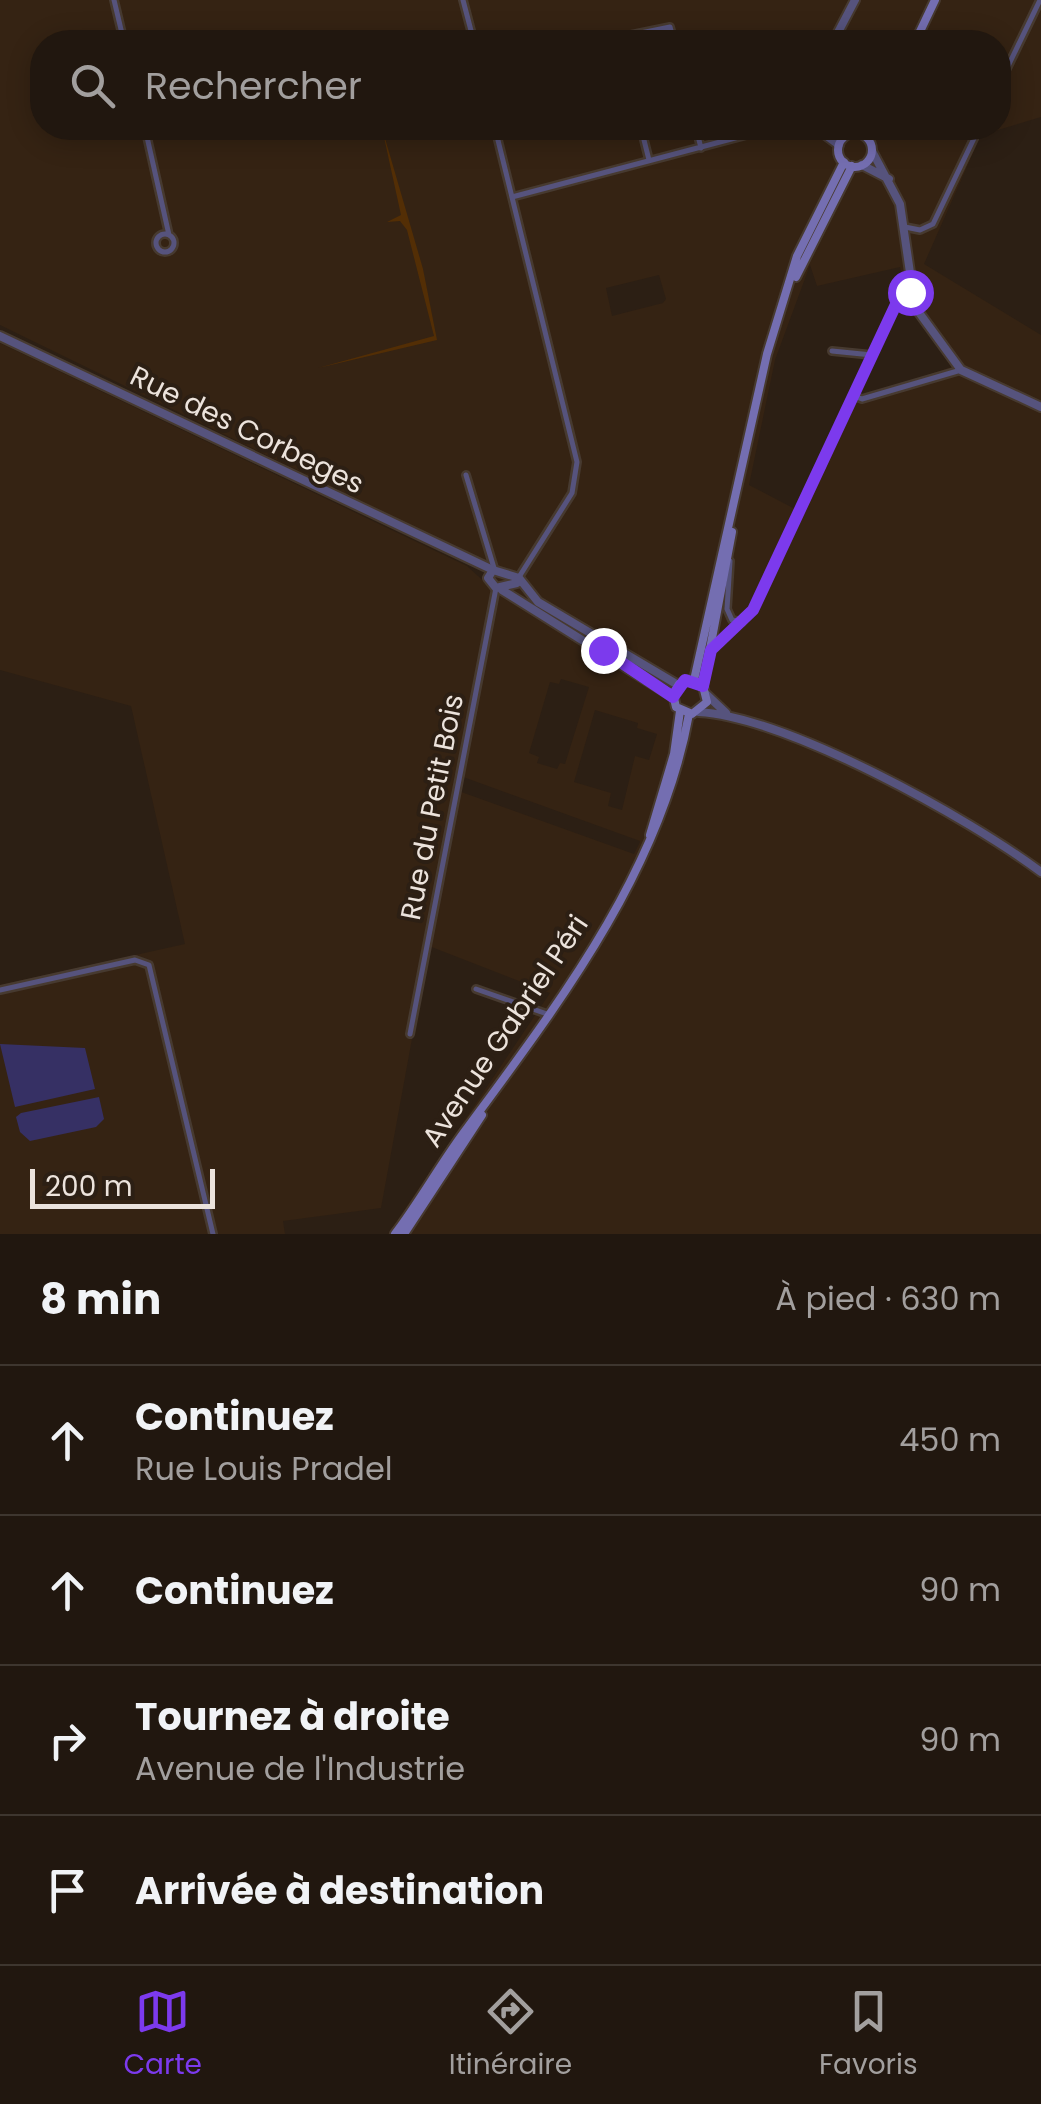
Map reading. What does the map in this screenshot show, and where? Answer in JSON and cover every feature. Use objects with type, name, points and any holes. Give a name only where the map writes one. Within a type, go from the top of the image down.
[{"type":"main road","points":[[919,30],[936,0]]},
{"type":"main road","points":[[694,680],[768,354],[797,256],[853,164],[872,151],[870,140]]},
{"type":"main road","points":[[841,141],[853,164]]},
{"type":"main road","points":[[694,680],[678,685],[673,697],[684,713],[699,712],[705,690],[730,560],[734,507]]},
{"type":"main road","points":[[694,680],[705,690]]},
{"type":"main road","name":"Avenue Gabriel Péri","points":[[395,1234],[432,1186],[547,1014],[647,849],[684,713]]},
{"type":"main road","points":[[404,1234],[432,1186]]},
{"type":"street","points":[[114,0],[121,30]]},
{"type":"street","points":[[463,0],[471,30]]},
{"type":"street","points":[[840,30],[856,0]]},
{"type":"street","points":[[1011,60],[1040,0]]},
{"type":"street","points":[[148,140],[168,235]]},
{"type":"street","points":[[498,140],[578,478],[512,587],[499,589]]},
{"type":"street","points":[[644,140],[650,160]]},
{"type":"street","points":[[699,140],[701,148]]},
{"type":"street","points":[[512,197],[730,140]]},
{"type":"street","points":[[904,227],[920,230],[934,224],[974,140]]},
{"type":"street","points":[[872,151],[889,180],[904,227],[910,292],[960,370],[1041,407]]},
{"type":"street","points":[[853,164],[889,180]]},
{"type":"street","points":[[711,650],[745,621],[898,300],[910,292]]},
{"type":"street","name":"Rue des Corbeges","points":[[0,336],[492,573],[499,589],[673,697]]},
{"type":"street","points":[[832,351],[872,355]]},
{"type":"street","points":[[854,396],[862,399],[960,370]]},
{"type":"street","points":[[466,475],[492,573],[519,577],[538,602],[678,685]]},
{"type":"street","points":[[730,560],[728,613],[732,620],[745,621]]},
{"type":"street","name":"Rue du Petit Bois","points":[[410,1034],[499,589]]},
{"type":"street","points":[[705,690],[726,714]]},
{"type":"street","points":[[699,712],[726,714],[827,753],[938,805],[1041,872]]},
{"type":"street","points":[[0,990],[135,960],[149,965],[213,1234]]},
{"type":"street","points":[[476,989],[547,1014]]},
{"type":"shaded area","points":[[0,0],[1041,0],[1041,117],[1011,126],[1011,30],[30,30],[30,140],[979,140],[924,264],[1041,335],[1041,1234],[388,1234],[550,993],[429,946],[381,1208],[283,1221],[285,1234],[0,1234],[0,985],[185,944],[131,706],[0,670],[0,343],[467,566],[489,586],[483,561],[0,325]],"holes":[[[810,265],[817,286],[900,267],[908,302],[951,367],[844,404],[795,509],[749,485],[775,360]],[[659,275],[666,299],[612,316],[606,288]],[[561,679],[589,687],[565,764],[560,763],[557,769],[537,763],[539,757],[529,753],[550,682],[559,684]],[[595,710],[638,723],[637,728],[657,734],[649,760],[635,756],[622,810],[608,806],[611,793],[574,782]],[[455,774],[640,841],[634,854],[453,789]]]},
{"type":"shaded area","points":[[385,140],[423,269],[437,340],[318,368],[434,336],[407,230],[400,221],[387,222],[401,215]]},
{"type":"shaded area","points":[[0,1044],[85,1048],[95,1089],[15,1107]]},
{"type":"shaded area","points":[[99,1097],[104,1119],[96,1127],[30,1141],[20,1132],[16,1117],[21,1113]]},
{"type":"route","points":[[603,650],[673,697],[674,690],[685,680],[703,686],[711,650],[718,639],[745,621],[753,610],[898,300],[910,292]]}]
